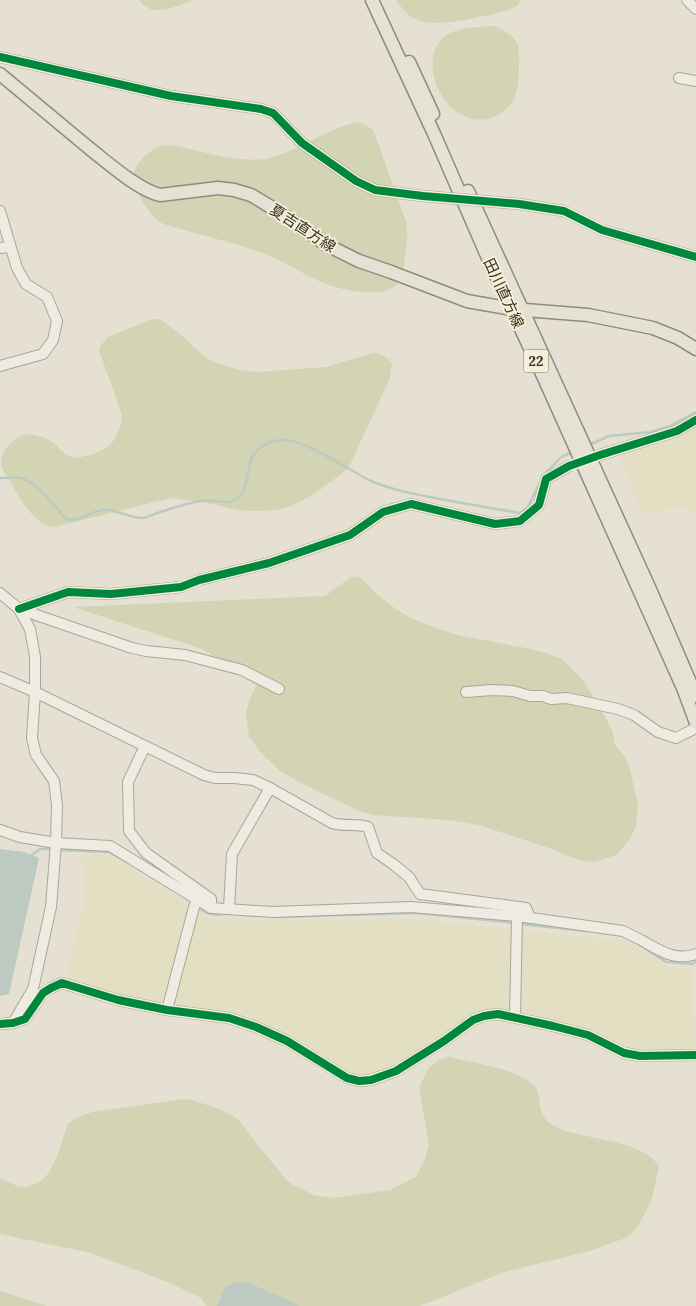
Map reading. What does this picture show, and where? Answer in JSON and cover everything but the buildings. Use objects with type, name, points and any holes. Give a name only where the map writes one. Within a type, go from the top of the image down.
[{"type":"main road","name":"田川直方線","points":[[372,0],[457,188],[517,309],[649,587],[696,696]]},
{"type":"main road","name":"田川直方線","points":[[381,0],[683,688],[696,723]]},
{"type":"main road","name":"夏吉直方線","points":[[0,74],[110,165],[153,194],[160,195],[218,188],[250,195],[279,212],[326,245],[359,261],[467,301],[517,309],[588,315],[653,328],[678,338],[696,349]]},
{"type":"street","points":[[687,0],[696,9]]},
{"type":"street","points":[[0,57],[171,96],[261,109],[273,113],[302,143],[356,181],[374,190],[519,204],[564,211],[602,230],[696,257]]},
{"type":"street","points":[[679,78],[696,81]]},
{"type":"street","points":[[0,211],[5,248],[26,284],[47,297],[57,320],[53,340],[43,354],[0,366]]},
{"type":"street","points":[[600,454],[677,432],[696,420]]},
{"type":"street","points":[[19,609],[68,592],[111,594],[181,587],[199,580],[269,563],[350,535],[383,512],[411,504],[495,524],[520,521],[539,505],[546,479],[569,466]]},
{"type":"street","points":[[0,593],[19,609],[132,648],[185,654],[242,670],[279,689]]},
{"type":"street","points":[[13,1022],[33,989],[51,907],[57,805],[54,781],[36,755],[32,738],[35,657],[30,630],[19,609]]},
{"type":"street","points":[[0,677],[35,692],[204,775],[214,778],[254,780],[332,823],[340,826],[363,825],[368,827],[377,853],[409,877],[420,894],[526,908],[530,918]]},
{"type":"street","points":[[466,692],[513,691],[530,696],[543,696],[551,699],[567,698],[609,707],[634,715],[658,732],[676,738],[696,728]]},
{"type":"street","points":[[145,746],[128,782],[129,832],[146,853],[210,899],[211,908]]},
{"type":"street","points":[[230,908],[232,854],[270,788]]},
{"type":"street","points":[[0,830],[20,838],[56,843],[110,846],[211,908],[274,912],[411,907],[517,921],[530,918],[623,932],[666,954],[679,957],[689,957],[696,954]]},
{"type":"street","points":[[168,1010],[194,907],[198,899]]},
{"type":"street","points":[[515,1017],[517,921]]},
{"type":"street","points":[[0,1024],[25,1019],[43,994],[62,983],[118,1000],[168,1010],[228,1018],[256,1026],[287,1041],[347,1078],[359,1081],[371,1080],[396,1071],[473,1020],[498,1014],[588,1035],[624,1053],[640,1056],[696,1055]]},
{"type":"shaded area","points":[[696,427],[696,512],[675,508],[643,514],[619,456],[678,438]]},
{"type":"shaded area","points":[[0,849],[24,852],[39,858],[9,994],[0,996]]},
{"type":"shaded area","points":[[107,854],[189,903],[209,918],[239,920],[414,919],[626,941],[668,967],[693,969],[695,1051],[642,1053],[625,1049],[589,1030],[473,1015],[399,1064],[370,1075],[356,1076],[267,1025],[226,1013],[142,1000],[66,980],[86,890],[80,855]]},
{"type":"shaded area","points":[[237,1281],[251,1284],[298,1306],[217,1306],[225,1287]]},
{"type":"green space","points":[[139,0],[193,0],[169,9],[156,10],[144,6]]},
{"type":"green space","points":[[396,0],[520,0],[518,5],[510,10],[475,18],[435,23],[415,19],[404,11]]},
{"type":"green space","points":[[495,26],[509,34],[518,46],[519,76],[516,93],[513,101],[494,117],[477,120],[468,118],[446,102],[437,87],[433,70],[434,53],[437,45],[450,33],[466,28]]},
{"type":"green space","points":[[359,122],[374,132],[407,227],[404,267],[400,278],[396,285],[382,292],[351,291],[333,286],[318,281],[265,254],[163,224],[149,211],[135,186],[134,173],[136,167],[154,149],[160,147],[169,145],[236,158],[264,159],[288,152],[335,129]]},
{"type":"green space","points":[[152,319],[160,319],[205,357],[216,363],[239,370],[256,372],[326,367],[373,353],[386,357],[392,363],[390,378],[348,469],[305,499],[291,506],[276,510],[238,510],[172,498],[55,527],[41,522],[29,511],[2,468],[1,460],[3,454],[14,440],[24,435],[40,436],[73,458],[94,454],[112,443],[119,431],[122,415],[99,350],[108,337]]},
{"type":"green space","points":[[351,577],[361,578],[397,610],[415,620],[457,635],[543,652],[562,659],[581,678],[597,702],[612,730],[615,745],[624,756],[630,769],[638,804],[636,827],[628,842],[616,855],[595,862],[583,861],[479,825],[448,820],[373,815],[361,812],[280,771],[261,753],[249,737],[246,714],[249,701],[257,684],[202,649],[73,607],[325,596]]},
{"type":"green space","points":[[448,1057],[492,1067],[525,1078],[536,1088],[542,1113],[551,1124],[572,1133],[629,1146],[652,1158],[659,1167],[651,1202],[636,1229],[628,1237],[590,1251],[504,1272],[420,1306],[206,1306],[201,1298],[170,1283],[91,1253],[0,1234],[0,1178],[17,1186],[26,1187],[38,1183],[48,1174],[56,1159],[68,1123],[92,1112],[184,1099],[222,1110],[238,1119],[286,1179],[293,1185],[314,1195],[333,1198],[390,1190],[416,1177],[425,1159],[429,1145],[419,1087],[429,1068],[438,1060]]},
{"type":"green space","points":[[0,1291],[47,1306],[0,1306]]},
{"type":"waterway","points":[[589,445],[609,436],[651,432],[670,426],[696,412]]},
{"type":"waterway","points":[[0,478],[21,478],[28,481],[40,490],[66,519],[71,520],[102,510],[144,518],[175,507],[205,500],[232,501],[239,498],[244,490],[250,462],[255,453],[269,443],[280,440],[289,440],[312,448],[369,480],[392,488],[520,513],[528,507],[540,482]]},
{"type":"waterway","points":[[543,477],[561,457],[573,452]]},
{"type":"waterway","points":[[29,857],[40,849],[54,849]]},
{"type":"waterway","points":[[59,850],[109,852],[128,863]]},
{"type":"waterway","points":[[198,907],[204,912],[211,914],[225,914]]},
{"type":"waterway","points":[[278,917],[418,913],[514,923]]},
{"type":"waterway","points":[[520,924],[586,931]]},
{"type":"waterway","points":[[635,942],[666,962],[692,964],[696,961]]},
{"type":"cycle path","points":[[0,57],[171,96],[261,109],[273,113],[302,143],[356,181],[375,190],[519,204],[564,211],[602,230],[696,257]]},
{"type":"cycle path","points":[[19,609],[68,592],[111,594],[181,587],[199,580],[269,563],[350,535],[383,512],[411,504],[495,524],[520,521],[539,505],[546,479],[569,466],[677,431],[696,420]]},
{"type":"cycle path","points":[[0,1024],[13,1023],[25,1019],[43,993],[62,983],[118,1000],[167,1010],[229,1018],[256,1027],[287,1041],[347,1078],[359,1081],[371,1080],[396,1071],[473,1020],[498,1014],[588,1035],[624,1053],[640,1056],[696,1055]]}]
